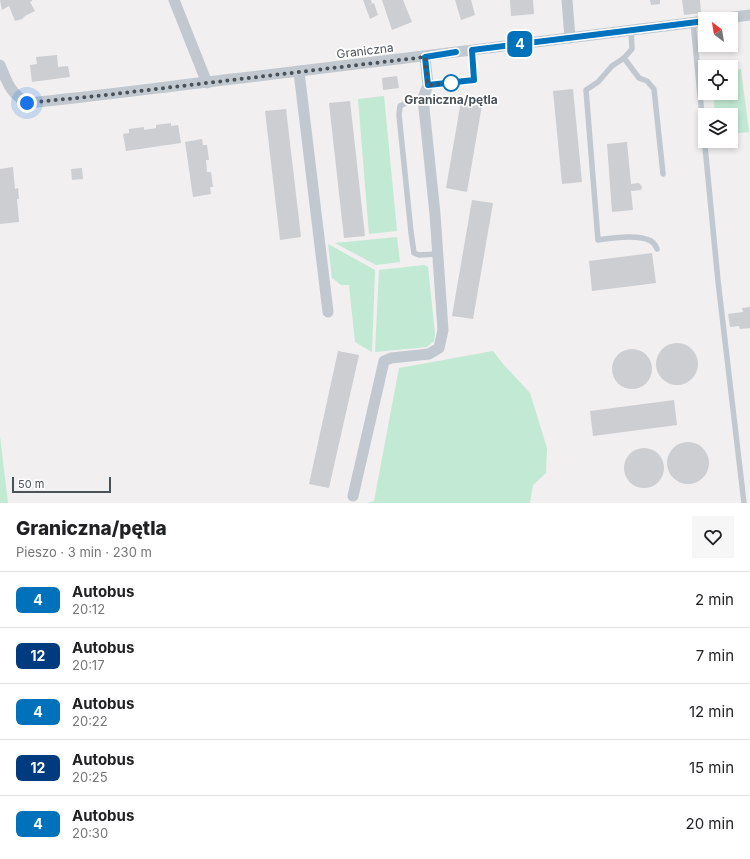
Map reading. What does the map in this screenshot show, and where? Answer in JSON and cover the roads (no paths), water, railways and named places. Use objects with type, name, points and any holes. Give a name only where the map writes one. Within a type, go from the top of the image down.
[{"type":"street","points":[[174,0],[207,82]]},
{"type":"street","points":[[567,0],[570,38]]},
{"type":"street","points":[[738,16],[750,15]]},
{"type":"street","name":"Graniczna","points":[[0,65],[10,90],[18,98],[27,103],[425,57],[631,29],[698,22]]},
{"type":"street","points":[[353,496],[384,361],[390,358],[429,354],[439,348],[443,330],[435,214],[423,98],[428,85],[425,57]]},
{"type":"street","points":[[299,72],[328,312]]},
{"type":"lane","points":[[693,22],[717,274],[744,503]]},
{"type":"lane","points":[[631,29],[632,49],[624,58],[612,66],[598,82],[586,90],[598,240],[642,238],[652,242],[657,248]]},
{"type":"lane","points":[[428,85],[474,80],[472,50]]},
{"type":"lane","points":[[624,58],[639,78],[647,81],[654,89],[662,174]]},
{"type":"lane","points":[[423,98],[410,101],[400,106],[399,115],[414,253],[419,255],[437,254]]},
{"type":"place","name":"Graniczna/pętla","points":[[451,83]]}]
